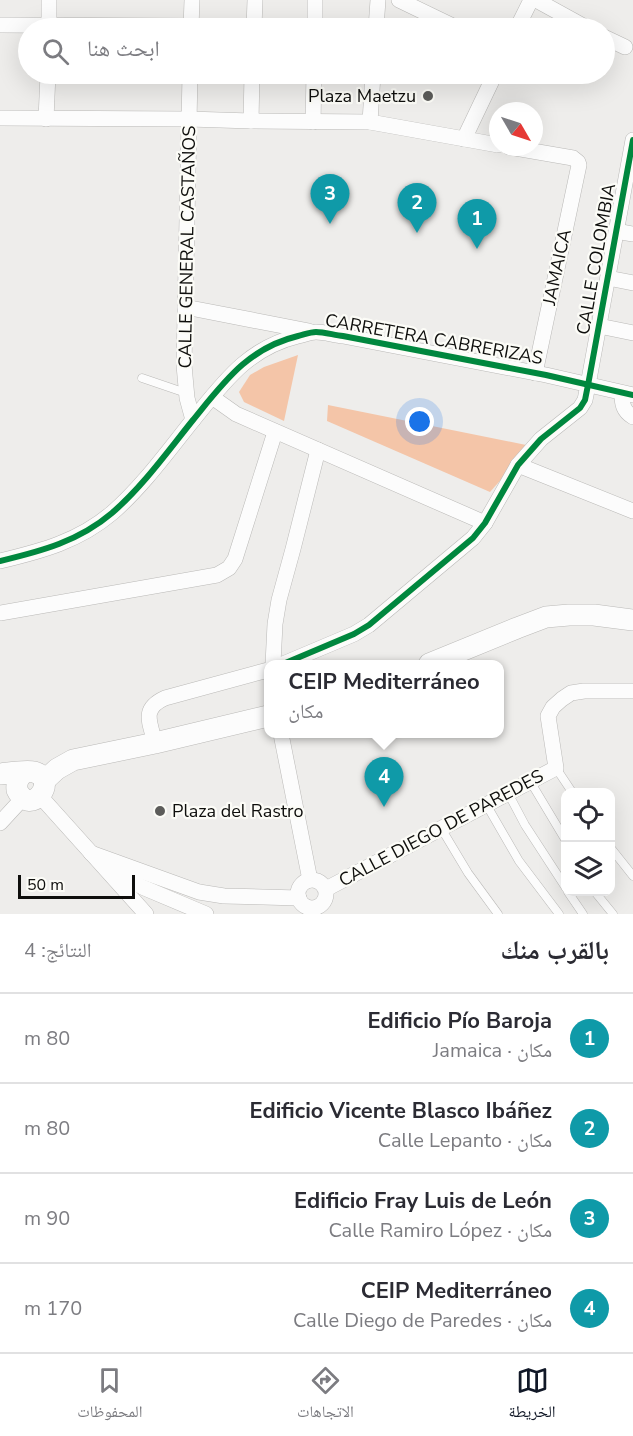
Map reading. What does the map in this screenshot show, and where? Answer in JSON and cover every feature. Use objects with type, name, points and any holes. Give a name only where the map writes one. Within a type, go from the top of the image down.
[{"type":"main road","points":[[439,660],[546,617],[594,615],[633,620]]},
{"type":"main road","points":[[23,784],[40,765],[51,760],[73,760],[264,717]]},
{"type":"street","points":[[49,18],[50,0]]},
{"type":"street","points":[[191,18],[192,0]]},
{"type":"street","points":[[254,18],[255,0]]},
{"type":"street","points":[[315,0],[315,18]]},
{"type":"street","points":[[377,18],[378,0]]},
{"type":"street","points":[[522,18],[531,0]]},
{"type":"street","points":[[536,0],[569,18]]},
{"type":"street","points":[[409,2],[439,18]]},
{"type":"street","points":[[0,26],[18,26]]},
{"type":"street","points":[[615,42],[625,47]]},
{"type":"street","points":[[46,119],[48,84]]},
{"type":"street","name":"CALLE GENERAL CASTAÑOS","points":[[190,84],[184,365],[186,393],[193,420]]},
{"type":"street","points":[[250,121],[252,84]]},
{"type":"street","points":[[313,122],[314,84]]},
{"type":"street","points":[[370,122],[372,84]]},
{"type":"street","points":[[464,139],[490,84]]},
{"type":"street","points":[[0,118],[189,118],[370,122],[489,143]]},
{"type":"street","name":"CALLE COLOMBIA","points":[[293,660],[354,634],[369,625],[473,538],[486,523],[518,465],[541,439],[580,408],[585,400],[616,231],[629,186],[633,140]]},
{"type":"street","name":"JAMAICA","points":[[535,373],[579,165],[573,158],[543,153]]},
{"type":"street","points":[[616,231],[633,234]]},
{"type":"street","points":[[608,278],[633,283]]},
{"type":"street","points":[[185,306],[315,332]]},
{"type":"street","points":[[599,326],[633,333]]},
{"type":"street","name":"CARRETERA CABRERIZAS","points":[[0,561],[59,545],[112,513],[150,474],[227,378],[258,352],[288,338],[315,332],[343,336],[535,373],[628,394]]},
{"type":"street","points":[[628,394],[622,404],[627,413],[633,417]]},
{"type":"street","points":[[212,397],[236,414],[275,432],[486,523]]},
{"type":"street","points":[[0,613],[217,575],[229,568],[235,559],[275,432]]},
{"type":"street","points":[[273,660],[279,600],[318,450]]},
{"type":"street","points":[[518,465],[633,512]]},
{"type":"street","points":[[155,743],[149,715],[156,702],[264,671]]},
{"type":"street","points":[[556,768],[548,716],[553,707],[571,693],[633,692]]},
{"type":"street","points":[[282,738],[310,880]]},
{"type":"street","name":"CALLE DIEGO DE PAREDES","points":[[326,889],[556,768]]},
{"type":"street","points":[[0,824],[23,784],[91,853],[146,914]]},
{"type":"street","points":[[91,853],[199,892],[224,897],[299,897]]},
{"type":"street","points":[[91,853],[142,887],[206,914]]},
{"type":"street","points":[[306,881],[318,881],[326,889],[324,910],[304,905],[299,897],[299,888],[306,881]]},
{"type":"lane","points":[[142,378],[186,393]]},
{"type":"lane","points":[[556,768],[569,788]]},
{"type":"lane","points":[[530,781],[561,833]]},
{"type":"lane","points":[[508,793],[525,825],[561,880]]},
{"type":"lane","points":[[486,804],[519,861],[559,914]]},
{"type":"lane","points":[[441,828],[468,873],[498,914]]},
{"type":"lane","points":[[615,854],[633,876]]},
{"type":"lane","points":[[571,896],[583,914]]},
{"type":"lane","points":[[599,896],[613,914]]},
{"type":"shaded area","points":[[298,355],[284,421],[244,402],[239,392],[250,375],[264,367]]},
{"type":"shaded area","points":[[328,405],[531,446],[490,492],[327,421]]},
{"type":"cycle path","points":[[292,660],[354,634],[369,625],[473,538],[485,523],[518,465],[541,439],[580,408],[585,400],[588,385],[633,140]]},
{"type":"cycle path","points":[[0,561],[59,544],[99,523],[145,480],[238,368],[280,341],[309,333],[319,332],[343,336],[546,375],[633,395]]},
{"type":"place","name":"Plaza Maetzu","points":[[428,96]]},
{"type":"place","name":"Edificio Fray Luis de León","points":[[330,224]]},
{"type":"place","name":"Edificio Vicente Blasco Ibáñez","points":[[417,233]]},
{"type":"place","name":"Edificio Pío Baroja","points":[[477,249]]},
{"type":"place","name":"CEIP Mediterráneo","points":[[384,807]]},
{"type":"place","name":"Plaza del Rastro","points":[[160,811]]}]
